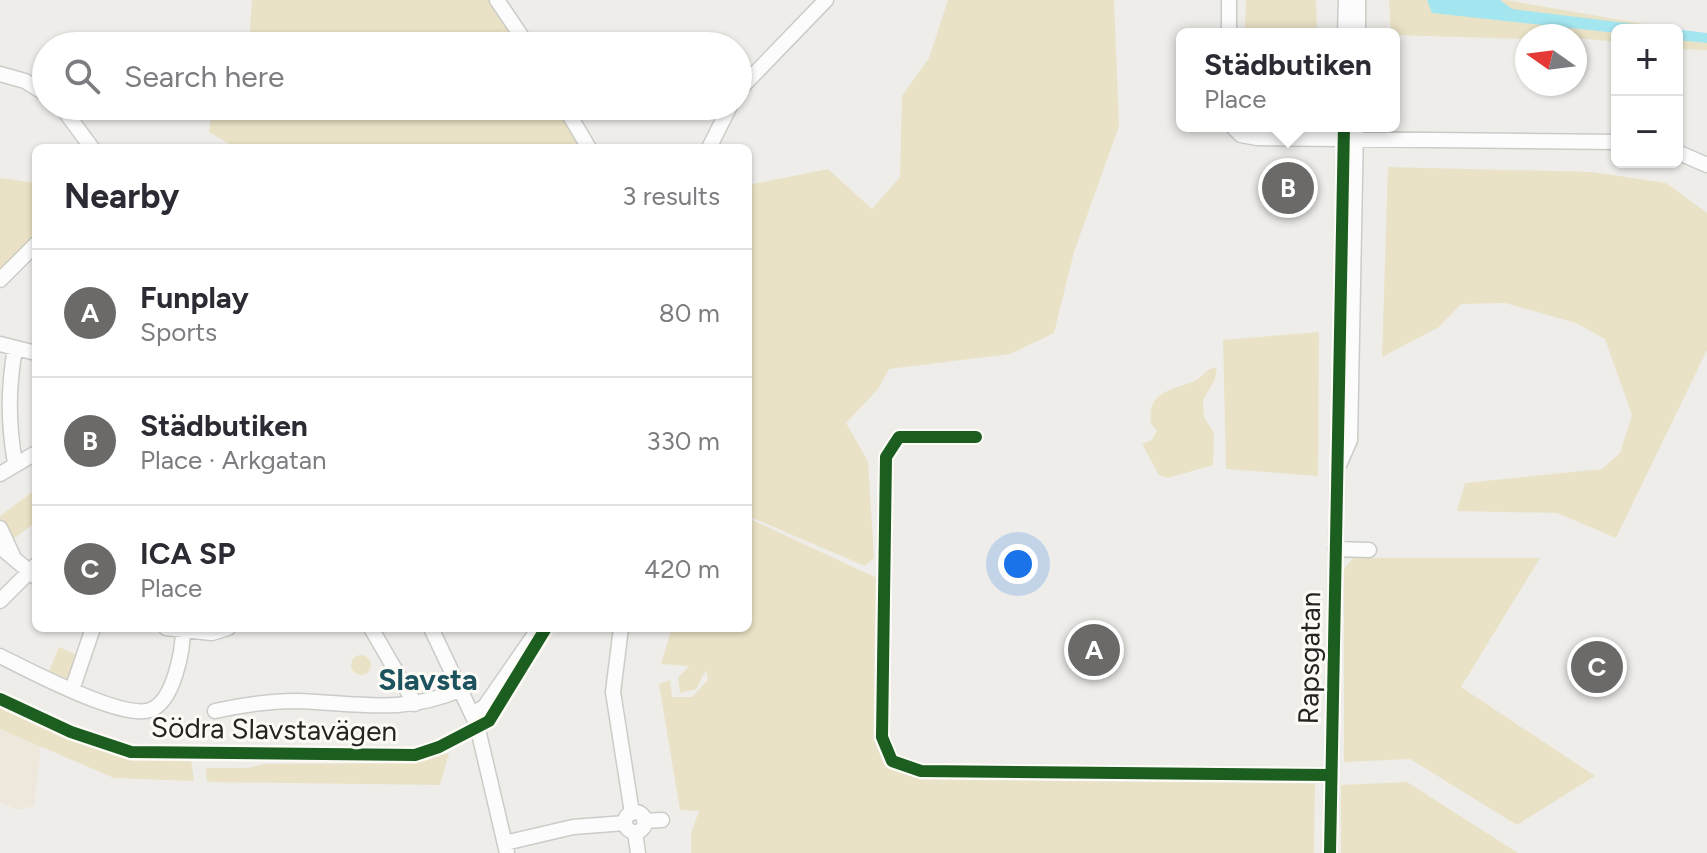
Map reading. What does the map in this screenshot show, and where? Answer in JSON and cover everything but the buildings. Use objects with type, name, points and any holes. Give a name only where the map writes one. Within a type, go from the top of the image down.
[{"type":"street","points":[[497,0],[519,32]]},
{"type":"street","points":[[752,77],[826,0]]},
{"type":"street","points":[[1229,0],[1229,28]]},
{"type":"street","points":[[1345,28],[1346,0]]},
{"type":"street","points":[[1358,0],[1358,28]]},
{"type":"street","points":[[0,74],[32,85]]},
{"type":"street","points":[[71,120],[89,144]]},
{"type":"street","points":[[572,120],[587,144]]},
{"type":"street","points":[[711,144],[723,120]]},
{"type":"street","points":[[1238,132],[1257,138],[1350,133],[1611,142]]},
{"type":"street","name":"Rapsgatan","points":[[1330,853],[1335,549],[1350,133]]},
{"type":"street","points":[[1683,155],[1707,165]]},
{"type":"street","points":[[0,280],[32,248]]},
{"type":"street","points":[[0,344],[32,352]]},
{"type":"street","points":[[15,348],[8,386],[8,422],[15,463]]},
{"type":"street","points":[[976,437],[899,437],[886,457],[882,737],[892,761],[921,771],[1331,775]]},
{"type":"street","points":[[0,474],[32,455]]},
{"type":"street","points":[[0,528],[13,556]]},
{"type":"street","points":[[0,547],[32,570]]},
{"type":"street","points":[[1335,549],[1369,550]]},
{"type":"street","points":[[0,601],[32,572]]},
{"type":"street","points":[[72,690],[92,632]]},
{"type":"street","points":[[0,656],[72,690],[138,712],[160,704],[167,694],[181,662],[184,632]]},
{"type":"street","points":[[373,632],[415,704]]},
{"type":"street","points":[[433,632],[473,714],[506,848],[573,827],[662,820]]},
{"type":"street","points":[[473,714],[485,706],[536,632]]},
{"type":"street","points":[[620,632],[613,692],[638,853]]},
{"type":"street","points":[[215,711],[269,702],[367,708],[415,704],[462,689]]},
{"type":"shaded area","points":[[252,0],[497,0],[519,32],[250,32]]},
{"type":"shaded area","points":[[948,0],[1114,0],[1119,126],[1074,252],[1054,333],[1010,354],[889,369],[878,389],[846,423],[868,461],[874,558],[865,566],[752,518],[752,184],[828,169],[872,209],[900,177],[902,96],[929,58]]},
{"type":"shaded area","points":[[1246,0],[1316,0],[1317,28],[1245,28]]},
{"type":"shaded area","points":[[1389,0],[1506,0],[1644,24],[1611,24],[1611,41],[1587,39],[1587,24],[1515,24],[1515,39],[1400,35],[1400,28],[1391,28]]},
{"type":"shaded area","points":[[1683,31],[1707,35],[1707,50],[1683,49]]},
{"type":"shaded area","points":[[210,120],[572,120],[587,144],[229,144],[209,132]]},
{"type":"shaded area","points":[[1388,167],[1592,172],[1666,183],[1707,213],[1707,350],[1616,538],[1557,513],[1457,511],[1465,483],[1602,469],[1620,453],[1632,415],[1605,339],[1576,323],[1505,303],[1461,304],[1439,327],[1382,357]]},
{"type":"shaded area","points":[[0,178],[32,182],[32,238],[0,269]]},
{"type":"shaded area","points":[[1319,332],[1318,476],[1226,469],[1223,340]]},
{"type":"shaded area","points":[[1217,367],[1215,379],[1203,400],[1204,417],[1214,433],[1213,465],[1168,478],[1159,475],[1142,444],[1152,440],[1157,430],[1151,424],[1153,404],[1163,393],[1196,380]]},
{"type":"shaded area","points":[[32,492],[32,525],[13,539],[0,522],[0,516]]},
{"type":"shaded area","points":[[752,520],[883,581],[882,737],[892,761],[921,771],[1315,776],[1314,853],[691,853],[691,833],[699,811],[680,810],[659,684],[670,680],[672,697],[692,697],[708,680],[706,670],[696,689],[680,693],[678,678],[689,666],[661,664],[671,632],[752,632]]},
{"type":"shaded area","points":[[1353,558],[1540,558],[1461,687],[1595,776],[1517,825],[1410,759],[1344,762],[1344,569]]},
{"type":"shaded area","points":[[59,647],[79,656],[68,679],[49,671]]},
{"type":"shaded area","points":[[361,655],[368,658],[371,665],[368,672],[361,675],[354,672],[351,665],[354,658]]},
{"type":"shaded area","points":[[0,705],[130,756],[191,759],[194,781],[114,778],[0,729]]},
{"type":"shaded area","points":[[0,729],[41,746],[34,806],[18,810],[0,802]]},
{"type":"shaded area","points":[[449,753],[440,785],[207,782],[206,768],[247,768],[264,764],[396,763]]},
{"type":"shaded area","points":[[1407,782],[1518,853],[1341,853],[1341,785]]},
{"type":"water","points":[[1427,0],[1500,0],[1512,9],[1634,24],[1611,24],[1611,32],[1587,30],[1587,24],[1534,24],[1432,13]]},
{"type":"water","points":[[1683,30],[1707,33],[1707,43],[1683,41]]},
{"type":"cycle path","points":[[1330,853],[1344,132]]},
{"type":"cycle path","points":[[976,437],[899,437],[886,457],[882,737],[892,761],[921,771],[1331,775]]},
{"type":"cycle path","name":"Södra Slavstavägen","points":[[0,699],[71,732],[131,752],[415,755],[439,747],[489,721],[544,632]]},
{"type":"place","name":"Städbutiken","points":[[1288,188]]},
{"type":"place","name":"Funplay","points":[[1094,650]]},
{"type":"place","name":"ICA SP","points":[[1597,667]]},
{"type":"district","name":"Slavsta","points":[[428,679]]}]
